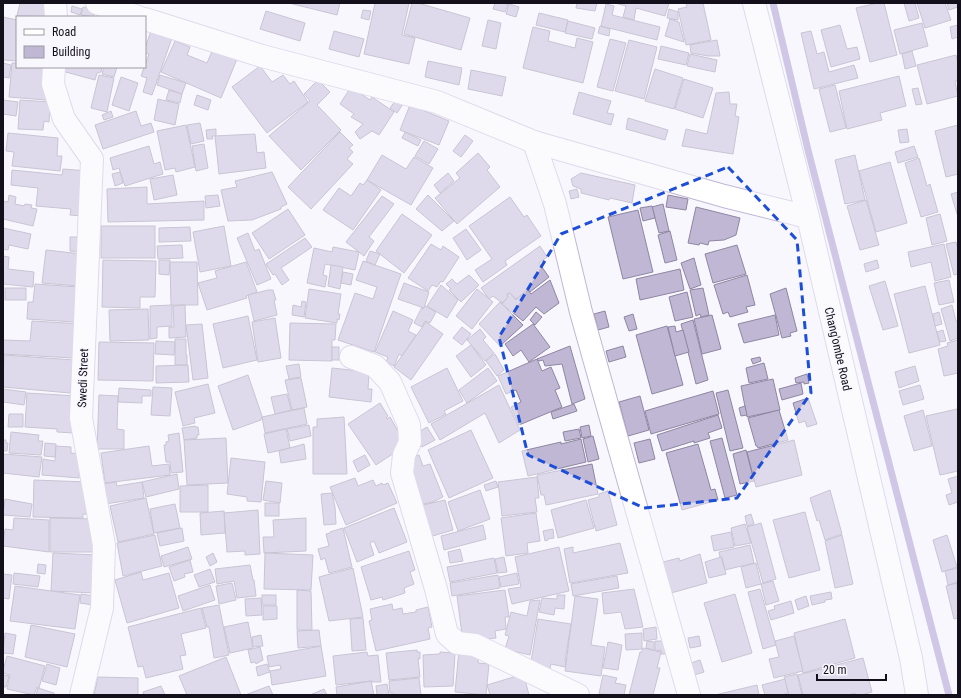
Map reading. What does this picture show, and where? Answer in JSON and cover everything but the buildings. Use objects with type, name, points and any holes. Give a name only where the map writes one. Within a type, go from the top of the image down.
[{"type":"street","points":[[55,3],[56,16]]},
{"type":"street","points":[[97,3],[135,16]]},
{"type":"street","name":"Chang'ombe Road","points":[[754,3],[808,217],[911,658],[917,695]]},
{"type":"street","points":[[146,19],[262,56],[437,102],[534,142],[724,196],[808,217]]},
{"type":"street","name":"Swedi Street","points":[[54,68],[53,84],[64,119],[92,159],[81,418],[104,545],[102,608],[81,695]]},
{"type":"street","points":[[534,142],[555,204],[581,312],[689,695]]},
{"type":"street","points":[[351,357],[374,366],[390,382],[409,425],[410,442],[404,456],[402,473],[436,589],[447,634],[457,643],[475,645],[578,695]]},
{"type":"highlighted area","points":[[728,167],[797,240],[811,393],[737,498],[644,508],[528,455],[499,337],[561,234]]},
{"type":"waterway","points":[[773,3],[808,150],[949,695]]}]
